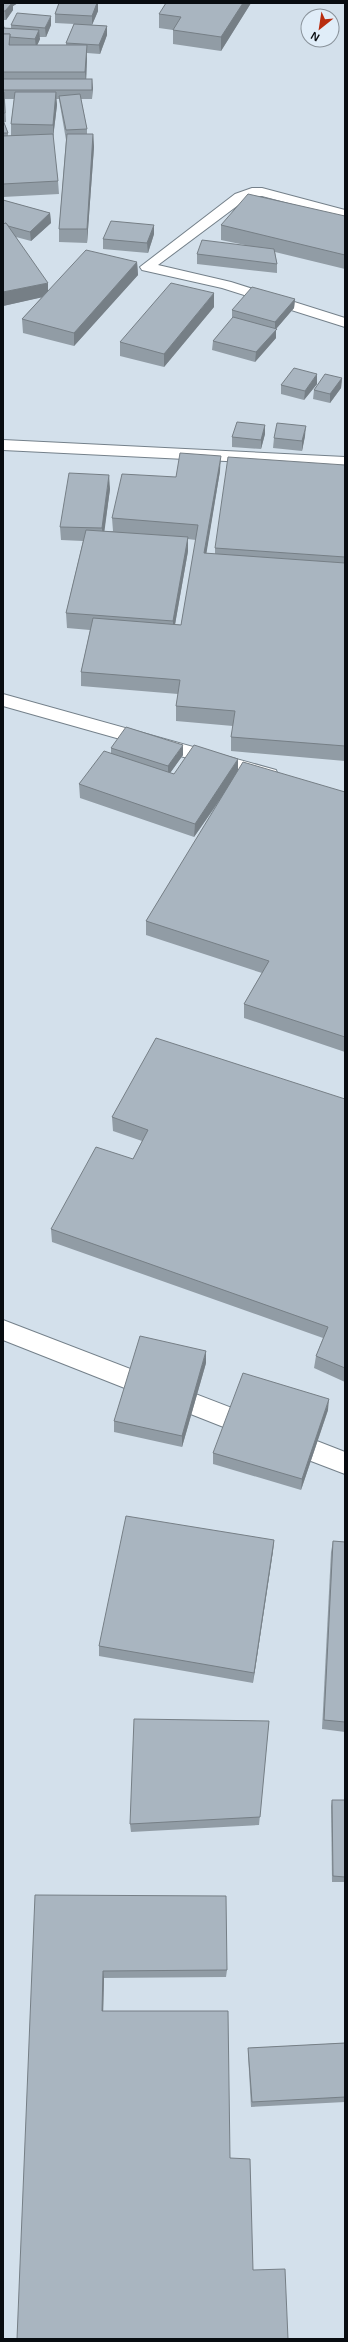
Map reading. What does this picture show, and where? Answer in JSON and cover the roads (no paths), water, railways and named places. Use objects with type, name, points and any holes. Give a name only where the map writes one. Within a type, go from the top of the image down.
[{"type":"street","points":[[345,214],[262,192],[252,192],[240,197],[147,267],[226,285],[345,323]]},
{"type":"street","points":[[3,445],[345,462]]},
{"type":"street","points":[[3,700],[287,780]]},
{"type":"street","points":[[3,1330],[345,1463]]}]
